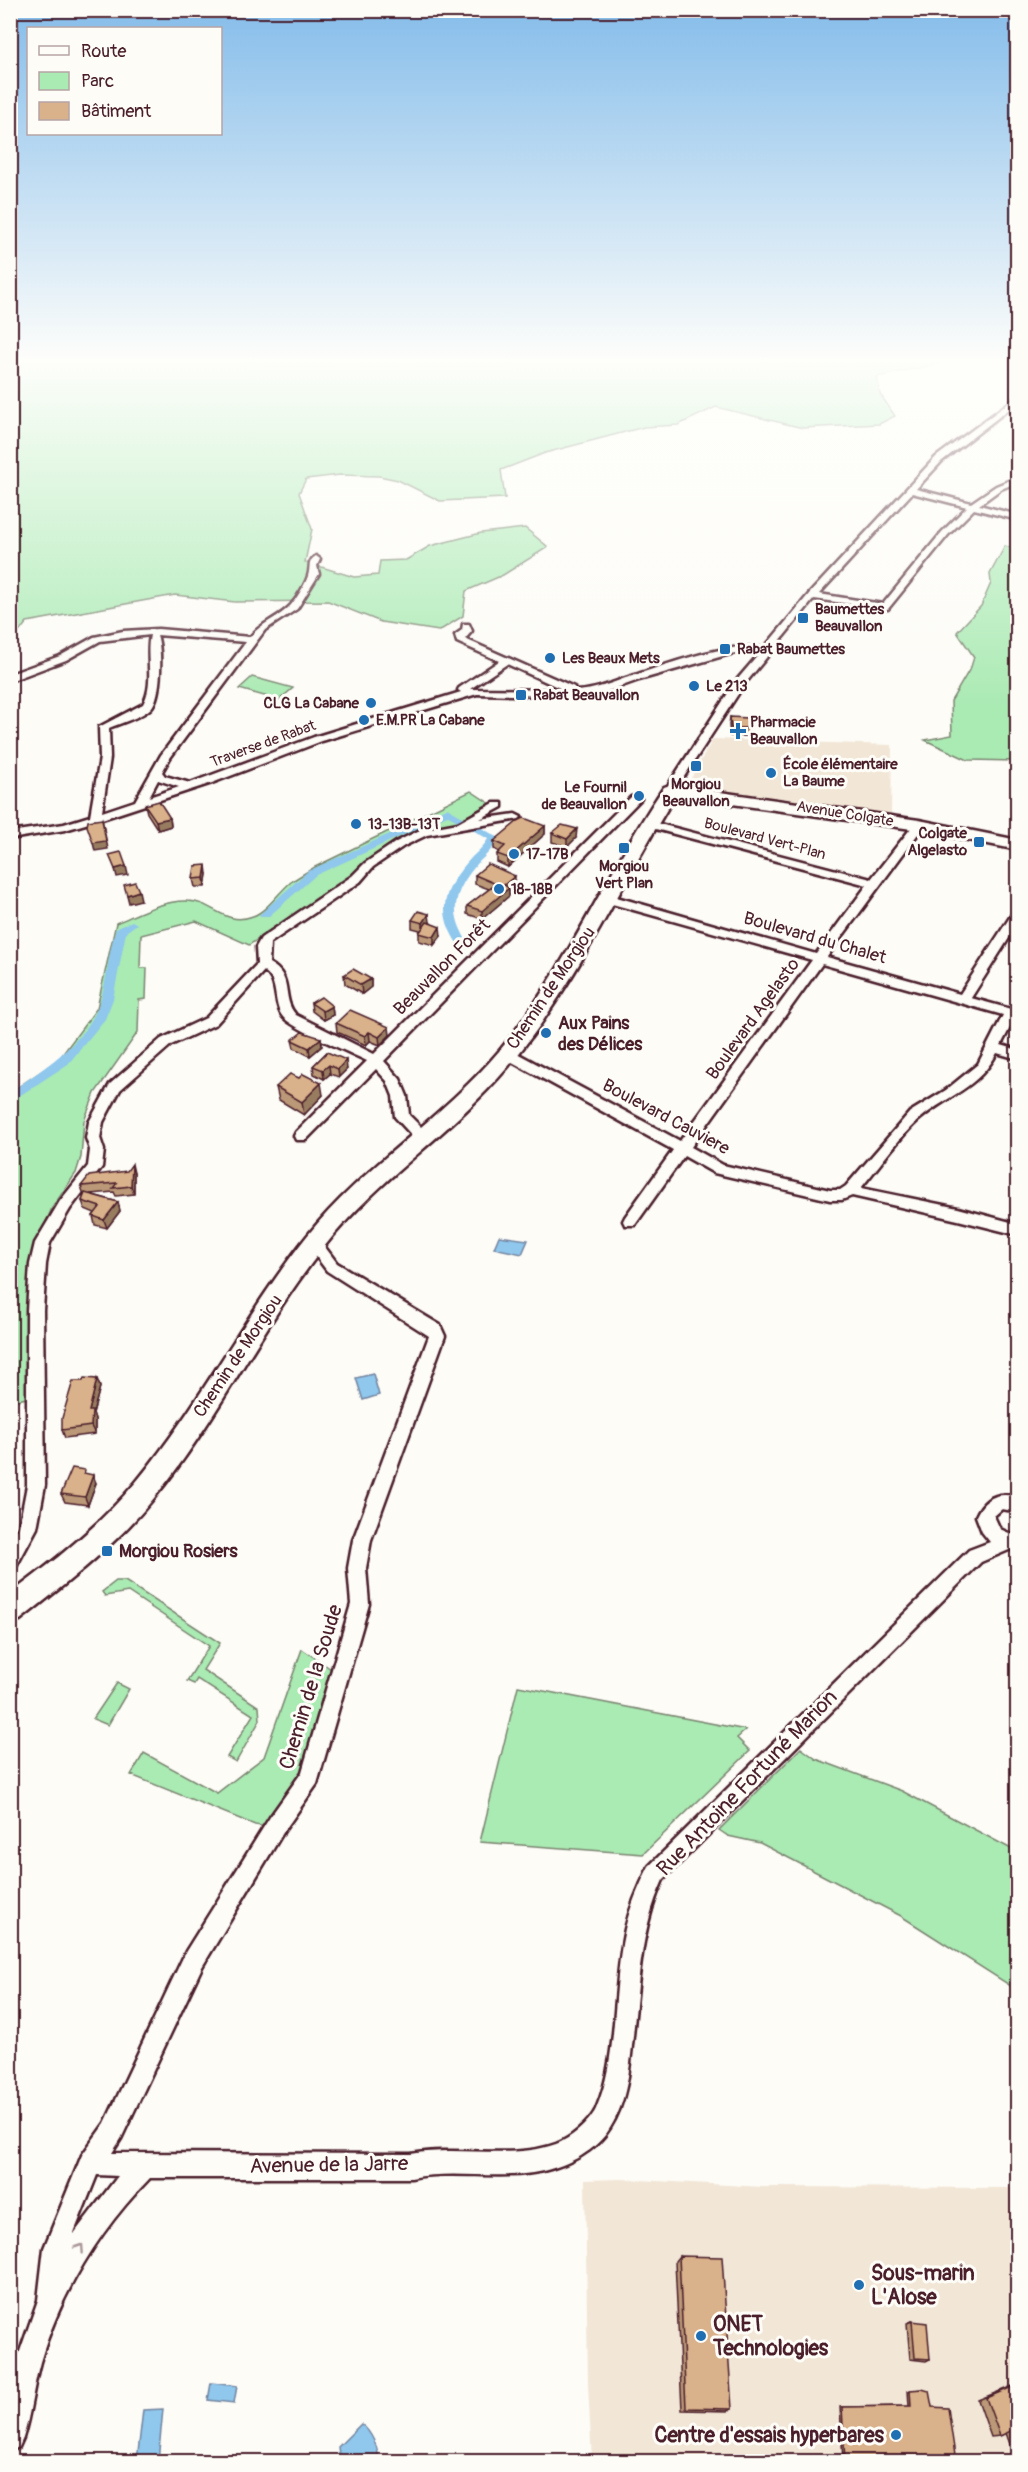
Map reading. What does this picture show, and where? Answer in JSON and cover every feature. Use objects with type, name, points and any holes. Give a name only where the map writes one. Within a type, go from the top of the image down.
[{"type":"street","name":"Chemin de Morgiou","points":[[10,1611],[81,1556],[116,1523],[148,1486],[184,1438],[314,1243],[364,1188],[423,1138],[508,1054],[565,974],[609,899],[648,824],[740,683],[812,596],[924,476]]},
{"type":"street","points":[[812,596],[885,607],[972,506],[999,485],[1017,479]]},
{"type":"street","points":[[910,490],[1017,518]]},
{"type":"street","points":[[140,803],[262,628],[294,607],[314,574],[313,566],[316,559]]},
{"type":"street","points":[[466,626],[467,630],[460,635],[460,640],[581,693]]},
{"type":"street","points":[[10,678],[63,658],[97,639],[142,633],[253,640]]},
{"type":"street","points":[[95,816],[105,758],[104,727],[147,706],[152,701],[156,635]]},
{"type":"street","name":"Traverse de Rabat","points":[[10,835],[65,827],[170,794],[318,739],[453,697],[488,690],[601,692],[635,678],[729,651],[749,648],[765,651]]},
{"type":"street","points":[[453,697],[505,661]]},
{"type":"street","points":[[158,775],[190,787]]},
{"type":"street","points":[[158,775],[170,794]]},
{"type":"street","name":"Avenue Colgate","points":[[670,790],[919,825],[1017,845]]},
{"type":"street","name":"Beauvallon Forêt","points":[[301,1136],[635,799]]},
{"type":"street","points":[[455,828],[498,805]]},
{"type":"street","points":[[10,1561],[28,1528],[36,1485],[35,1310],[38,1264],[43,1243],[65,1205],[95,1167],[97,1150],[93,1138],[96,1122],[115,1087],[166,1042],[211,1021],[263,965],[261,947],[265,941],[356,879],[369,865],[400,844],[424,832],[515,817]]},
{"type":"street","name":"Boulevard Vert-Plan","points":[[648,824],[874,883]]},
{"type":"street","name":"Boulevard Agelasto","points":[[630,1221],[874,883],[919,825]]},
{"type":"street","name":"Boulevard du Chalet","points":[[609,899],[1014,1014]]},
{"type":"street","points":[[964,999],[1017,914]]},
{"type":"street","points":[[263,965],[273,969],[280,979],[283,1002],[291,1018],[375,1060],[393,1079],[400,1096],[402,1117],[423,1138]]},
{"type":"street","points":[[850,1191],[915,1115],[951,1093],[983,1067],[1014,1014]]},
{"type":"street","points":[[993,1047],[1017,1055]]},
{"type":"street","name":"Boulevard Cauviere","points":[[508,1054],[719,1169],[740,1176],[830,1196],[850,1191],[958,1214],[1017,1230]]},
{"type":"street","name":"Chemin de la Soude","points":[[90,2163],[113,2131],[194,1959],[277,1824],[310,1777],[360,1604],[357,1568],[362,1540],[437,1336],[434,1329],[332,1267],[314,1243]]},
{"type":"street","name":"Rue Antoine Fortuné Marion","points":[[975,1556],[986,1523],[985,1516],[990,1506],[997,1502],[1016,1503]]},
{"type":"street","points":[[986,1523],[994,1535],[1013,1543]]},
{"type":"street","name":"Rue Antoine Fortuné Marion","points":[[594,2129],[606,2115],[615,2079],[636,1933],[648,1887],[656,1873],[975,1556],[1013,1543]]},
{"type":"street","name":"Avenue de la Jarre","points":[[90,2163],[145,2166],[411,2166],[434,2160],[534,2162],[560,2155],[575,2146],[594,2129]]},
{"type":"street","points":[[50,2299],[56,2248],[90,2163]]},
{"type":"street","points":[[10,2438],[19,2362],[50,2299],[73,2258],[120,2190],[145,2166]]},
{"type":"shaded area","name":"École élémentaire La Baume","points":[[713,739],[892,745],[891,816],[706,788],[706,784],[690,780]]},
{"type":"shaded area","points":[[621,2179],[763,2187],[1017,2188],[1017,2461],[592,2461],[588,2384],[585,2180]]},
{"type":"green space","points":[[11,476],[328,476],[306,479],[299,493],[312,529],[305,562],[354,577],[378,575],[380,561],[406,560],[430,546],[481,533],[525,528],[548,547],[503,575],[466,591],[463,616],[439,631],[381,622],[328,601],[235,602],[175,595],[27,622],[11,642]]},
{"type":"green space","points":[[381,476],[502,476],[505,498],[440,501],[398,480]]},
{"type":"green space","points":[[1005,546],[1017,549],[1017,761],[968,760],[925,740],[952,735],[951,701],[971,667],[974,657],[957,632],[981,606],[991,583],[990,574]]},
{"type":"green space","points":[[252,677],[293,688],[279,700],[239,689]]},
{"type":"green space","points":[[471,791],[489,803],[454,825],[422,828],[367,860],[350,877],[249,945],[196,921],[141,935],[140,968],[147,968],[146,999],[139,1000],[138,1032],[95,1093],[84,1121],[81,1157],[76,1173],[52,1208],[37,1243],[30,1287],[27,1398],[11,1401],[11,1092],[59,1059],[97,1008],[116,923],[151,908],[178,901],[196,902],[234,918],[243,919],[253,916],[268,906],[291,882],[315,867]]},
{"type":"green space","points":[[116,1581],[125,1581],[220,1643],[203,1670],[259,1707],[260,1720],[236,1762],[227,1757],[253,1715],[197,1679],[194,1684],[187,1681],[209,1646],[128,1592],[105,1596],[102,1592]]},
{"type":"green space","points":[[302,1649],[334,1671],[304,1773],[267,1827],[255,1825],[131,1775],[144,1753],[217,1793],[264,1757]]},
{"type":"green space","points":[[117,1683],[129,1689],[108,1725],[93,1719]]},
{"type":"green space","points":[[518,1686],[746,1730],[737,1738],[750,1751],[643,1854],[480,1842]]},
{"type":"green space","points":[[801,1748],[816,1759],[902,1791],[1017,1852],[1017,1990],[901,1916],[760,1843],[728,1836],[719,1830]]},
{"type":"water","points":[[499,1236],[528,1240],[522,1254],[494,1248]]},
{"type":"water","points":[[373,1374],[379,1395],[363,1400],[356,1378]]},
{"type":"water","points":[[211,2383],[237,2386],[234,2403],[208,2400]]},
{"type":"water","points":[[163,2409],[158,2461],[137,2461],[143,2410]]},
{"type":"water","points":[[361,2424],[374,2441],[378,2461],[340,2461],[338,2447]]},
{"type":"building","points":[[730,717],[748,718],[749,728],[731,728]]},
{"type":"building","points":[[159,801],[170,818],[156,821],[145,805]]},
{"type":"building","points":[[524,818],[545,826],[508,858],[497,854],[505,846],[494,841]]},
{"type":"building","points":[[102,819],[106,841],[93,843],[87,826],[88,821]]},
{"type":"building","points":[[562,825],[577,829],[567,839],[552,833]]},
{"type":"building","points":[[121,852],[126,866],[115,869],[109,855]]},
{"type":"building","points":[[488,864],[515,876],[504,885],[509,888],[482,911],[467,906],[496,884],[475,875]]},
{"type":"building","points":[[206,865],[204,878],[193,879],[195,866]]},
{"type":"building","points":[[135,882],[139,891],[127,895],[124,885]]},
{"type":"building","points":[[418,911],[429,914],[423,923],[412,920]]},
{"type":"building","points":[[427,922],[440,927],[434,937],[419,933]]},
{"type":"building","points":[[353,969],[371,979],[361,985],[344,975]]},
{"type":"building","points":[[321,997],[332,1006],[323,1011],[311,1003]]},
{"type":"building","points":[[350,1010],[389,1027],[379,1037],[369,1032],[365,1036],[336,1023]]},
{"type":"building","points":[[302,1032],[321,1038],[309,1048],[292,1040]]},
{"type":"building","points":[[327,1052],[346,1060],[338,1069],[329,1065],[323,1070],[313,1066]]},
{"type":"building","points":[[290,1074],[299,1078],[303,1074],[321,1083],[302,1102],[276,1087]]},
{"type":"building","points":[[132,1164],[131,1186],[113,1188],[117,1183],[81,1186],[89,1176],[127,1171]]},
{"type":"building","points":[[85,1193],[118,1202],[104,1220],[93,1216],[100,1207],[82,1201]]},
{"type":"building","points":[[84,1378],[97,1379],[89,1411],[92,1411],[91,1426],[62,1430],[62,1418],[73,1381],[83,1381]]},
{"type":"building","points":[[72,1468],[85,1470],[84,1473],[93,1475],[85,1497],[61,1494]]},
{"type":"building","name":"ONET Technologies","points":[[679,2256],[722,2257],[732,2409],[686,2408]]},
{"type":"building","points":[[912,2321],[927,2323],[930,2359],[915,2358]]},
{"type":"building","points":[[1017,2385],[1017,2442],[1013,2430],[1000,2436],[986,2398]]},
{"type":"building","name":"Centre d'essais hyperbares","points":[[910,2390],[929,2391],[932,2407],[948,2408],[956,2462],[845,2462],[842,2407],[911,2406]]},
{"type":"waterway","points":[[264,915],[312,873],[447,811],[494,838],[489,847],[459,880],[450,901],[451,923],[465,947]]},
{"type":"waterway","points":[[10,1098],[64,1061],[101,1016],[107,999],[119,937],[122,929],[132,924]]},
{"type":"place","name":"Baumettes Beauvallon","points":[[803,618]]},
{"type":"place","name":"Rabat Baumettes","points":[[725,649]]},
{"type":"place","name":"Les Beaux Mets","points":[[550,658]]},
{"type":"place","name":"Le 213","points":[[694,686]]},
{"type":"place","name":"Rabat Beauvallon","points":[[521,695]]},
{"type":"place","name":"CLG La Cabane","points":[[371,703]]},
{"type":"place","name":"E.M.PR La Cabane","points":[[364,720]]},
{"type":"place","name":"Pharmacie Beauvallon","points":[[738,731]]},
{"type":"place","name":"Morgiou Beauvallon","points":[[696,766]]},
{"type":"place","name":"École élémentaire La Baume","points":[[771,773]]},
{"type":"place","name":"Le Fournil de Beauvallon","points":[[639,796]]},
{"type":"place","name":"13-13B-13T","points":[[356,824]]},
{"type":"place","name":"Colgate Algelasto","points":[[979,842]]},
{"type":"place","name":"Morgiou Vert Plan","points":[[624,848]]},
{"type":"place","name":"17-17B","points":[[514,854]]},
{"type":"place","name":"18-18B","points":[[499,889]]},
{"type":"place","name":"Aux Pains des Délices","points":[[546,1033]]},
{"type":"place","name":"Morgiou Rosiers","points":[[107,1551]]},
{"type":"place","name":"Sous-marin L'Alose","points":[[859,2285]]},
{"type":"place","name":"ONET Technologies","points":[[701,2336]]},
{"type":"place","name":"Centre d'essais hyperbares","points":[[896,2435]]}]
